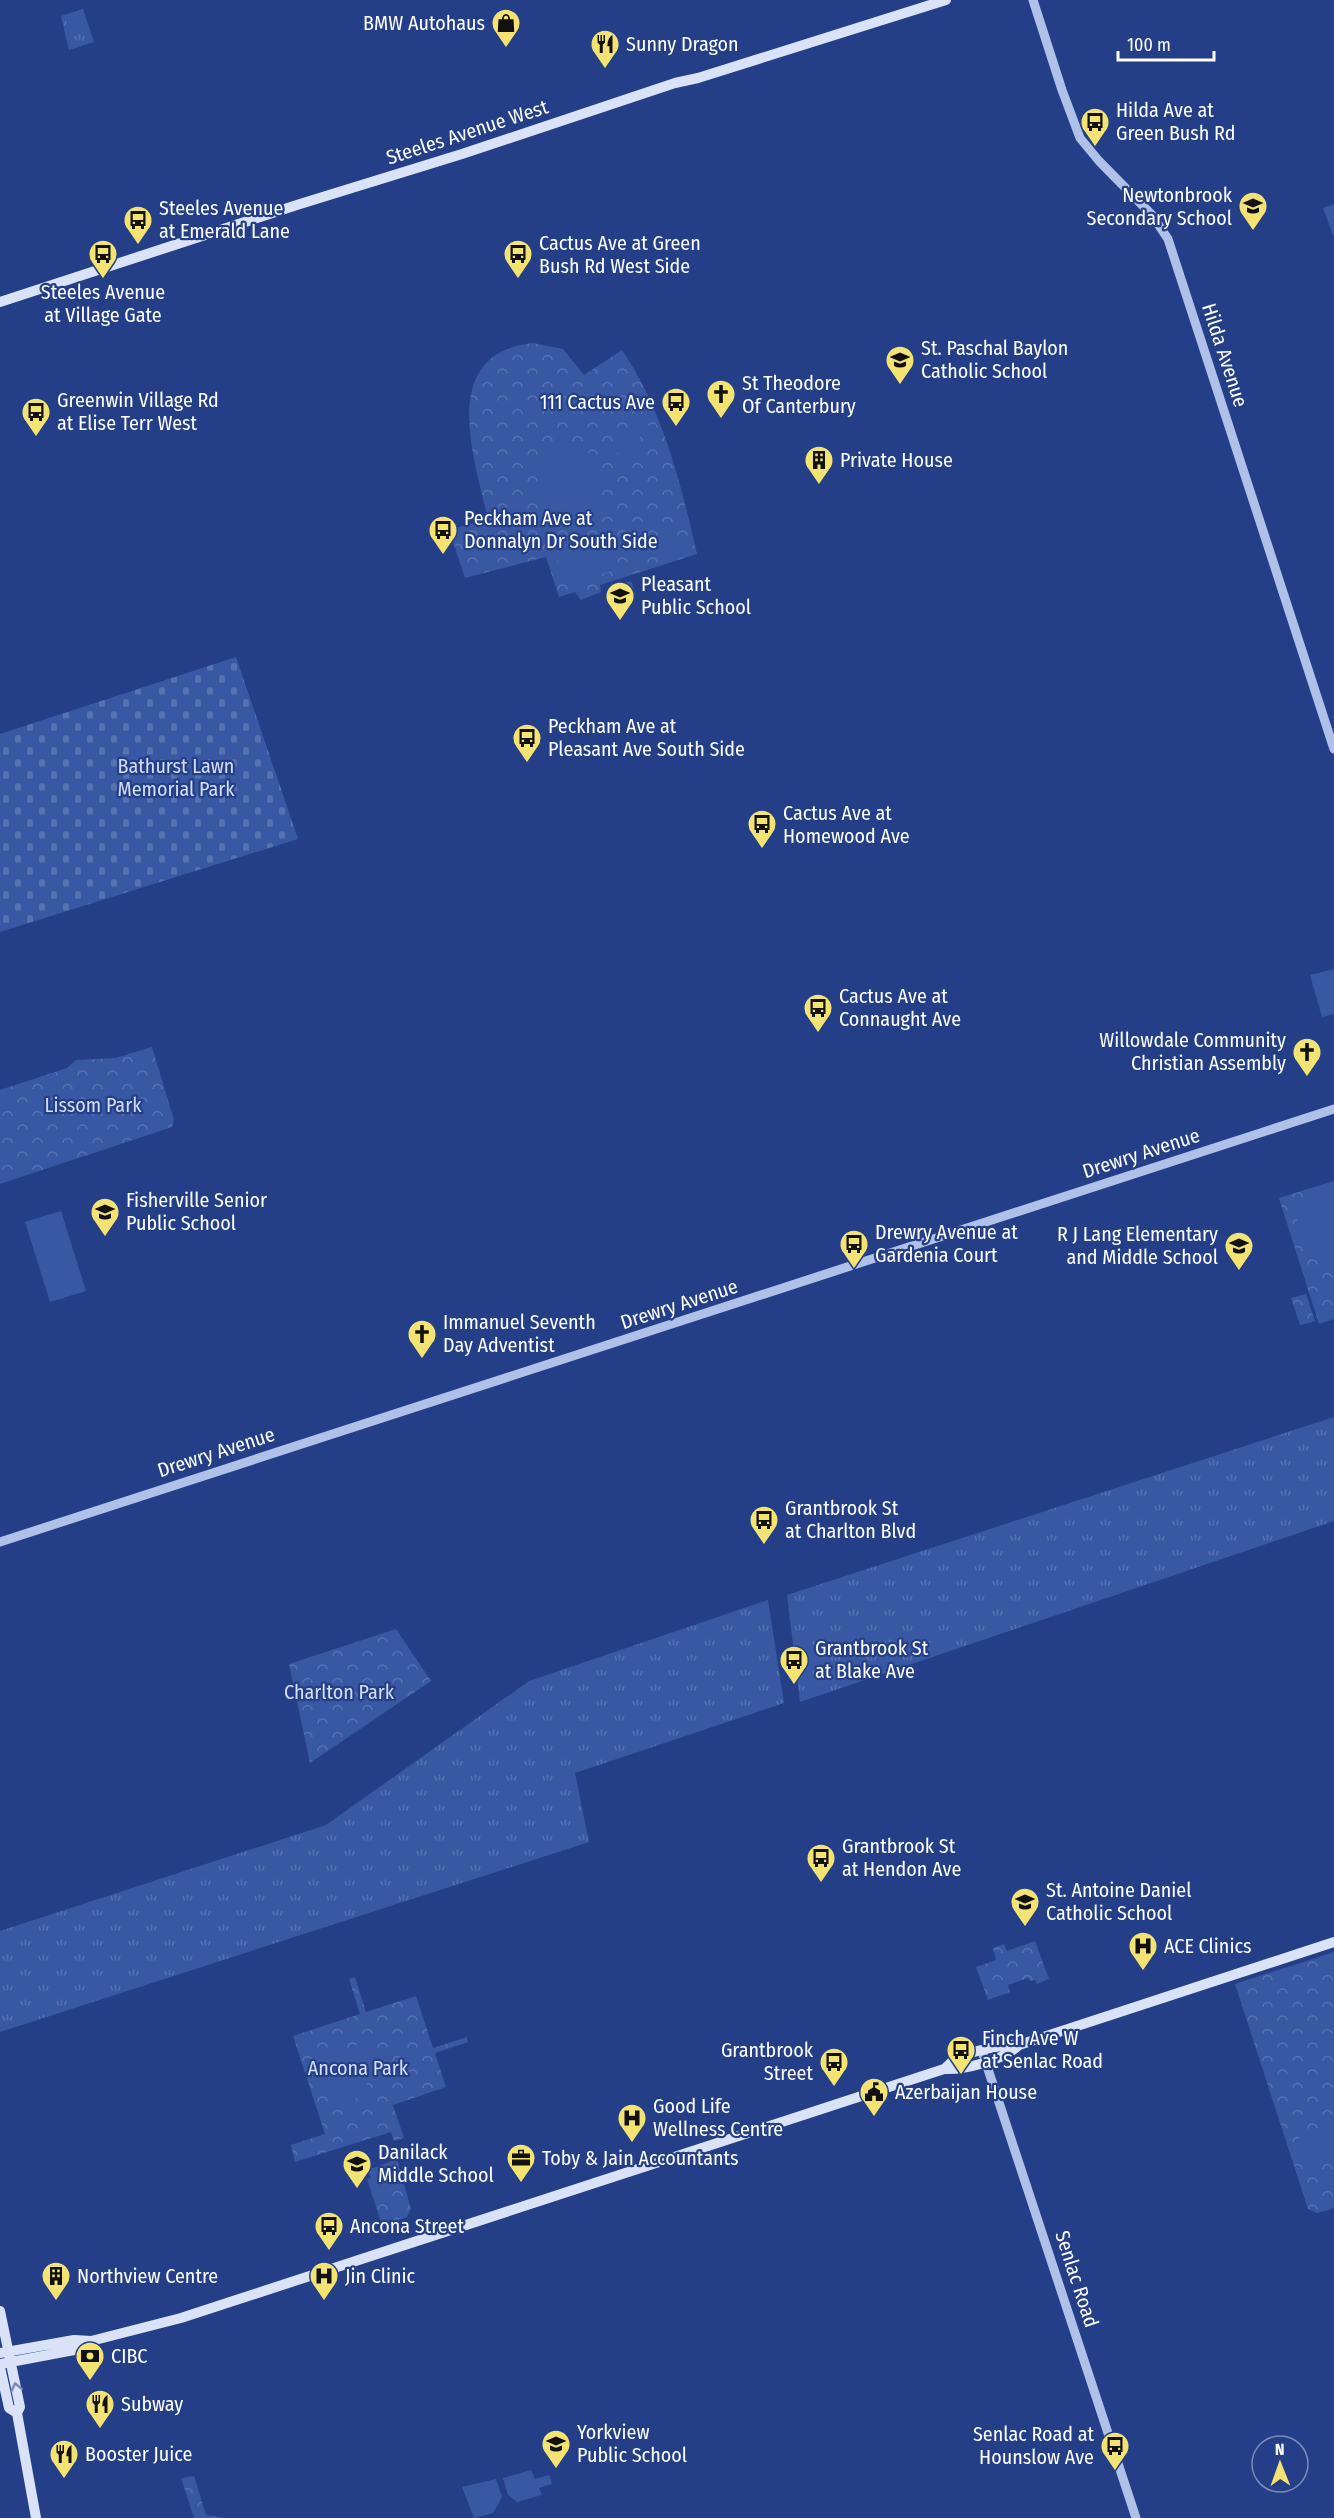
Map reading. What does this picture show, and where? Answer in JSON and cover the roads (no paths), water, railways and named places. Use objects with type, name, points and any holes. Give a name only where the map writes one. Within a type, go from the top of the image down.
[{"type":"main road","name":"Steeles Avenue West","points":[[0,302],[300,204],[462,154],[675,83],[698,78],[946,0]]},
{"type":"main road","points":[[4,2359],[74,2350],[91,2341],[191,2315],[944,2069],[957,2058],[983,2056],[1009,2043],[1019,2045],[1334,1941]]},
{"type":"main road","points":[[0,2311],[4,2359],[20,2407],[17,2412],[36,2518]]},
{"type":"street","name":"Hilda Avenue","points":[[1033,0],[1080,138],[1099,161],[1152,215],[1168,239],[1334,748]]},
{"type":"street","name":"Drewry Avenue","points":[[0,1542],[1334,1109]]},
{"type":"street","name":"Senlac Road","points":[[983,2056],[1136,2518]]},
{"type":"place","name":"BMW Autohaus","points":[[506,48]]},
{"type":"place","name":"Sunny Dragon","points":[[605,70]]},
{"type":"place","name":"Hilda Ave at Green Bush Rd","points":[[1095,148]]},
{"type":"place","name":"Newtonbrook Secondary School","points":[[1253,232]]},
{"type":"place","name":"Steeles Avenue at Emerald Lane","points":[[138,246]]},
{"type":"place","name":"Steeles Avenue at Village Gate","points":[[103,280]]},
{"type":"place","name":"Cactus Ave at Green Bush Rd West Side","points":[[518,280]]},
{"type":"place","name":"St. Paschal Baylon Catholic School","points":[[900,386]]},
{"type":"place","name":"St Theodore Of Canterbury","points":[[721,420]]},
{"type":"place","name":"111 Cactus Ave","points":[[676,428]]},
{"type":"place","name":"Greenwin Village Rd at Elise Terr West","points":[[36,438]]},
{"type":"place","name":"Private House","points":[[819,486]]},
{"type":"place","name":"Peckham Ave at Donnalyn Dr South Side","points":[[443,556]]},
{"type":"place","name":"Pleasant Public School","points":[[620,622]]},
{"type":"place","name":"Peckham Ave at Pleasant Ave South Side","points":[[527,764]]},
{"type":"place","name":"Cactus Ave at Homewood Ave","points":[[762,850]]},
{"type":"place","name":"Cactus Ave at Connaught Ave","points":[[818,1034]]},
{"type":"place","name":"Willowdale Community Christian Assembly","points":[[1307,1078]]},
{"type":"place","name":"Fisherville Senior Public School","points":[[105,1238]]},
{"type":"place","name":"Drewry Avenue at Gardenia Court","points":[[854,1270]]},
{"type":"place","name":"R J Lang Elementary and Middle School","points":[[1239,1272]]},
{"type":"place","name":"Immanuel Seventh Day Adventist","points":[[422,1360]]},
{"type":"place","name":"Grantbrook St at Charlton Blvd","points":[[764,1546]]},
{"type":"place","name":"Grantbrook St at Blake Ave","points":[[794,1686]]},
{"type":"place","name":"Grantbrook St at Hendon Ave","points":[[821,1884]]},
{"type":"place","name":"St. Antoine Daniel Catholic School","points":[[1025,1928]]},
{"type":"place","name":"ACE Clinics","points":[[1143,1972]]},
{"type":"place","name":"Finch Ave W at Senlac Road","points":[[961,2076]]},
{"type":"place","name":"Grantbrook Street","points":[[834,2088]]},
{"type":"place","name":"Azerbaijan House","points":[[874,2118]]},
{"type":"place","name":"Good Life Wellness Centre","points":[[632,2144]]},
{"type":"place","name":"Toby & Jain Accountants","points":[[521,2184]]},
{"type":"place","name":"Danilack Middle School","points":[[357,2190]]},
{"type":"place","name":"Ancona Street","points":[[329,2252]]},
{"type":"place","name":"Northview Centre","points":[[56,2302]]},
{"type":"place","name":"Jin Clinic","points":[[324,2302]]},
{"type":"place","name":"CIBC","points":[[90,2382]]},
{"type":"place","name":"Subway","points":[[100,2430]]},
{"type":"place","name":"Yorkview Public School","points":[[556,2470]]},
{"type":"place","name":"Senlac Road at Hounslow Ave","points":[[1115,2472]]},
{"type":"place","name":"Booster Juice","points":[[64,2480]]},
{"type":"park label","name":"Bathurst Lawn Memorial Park","points":[[176,778]]},
{"type":"park label","name":"Lissom Park","points":[[93,1105]]},
{"type":"park label","name":"Charlton Park","points":[[339,1692]]},
{"type":"park label","name":"Ancona Park","points":[[358,2068]]}]
